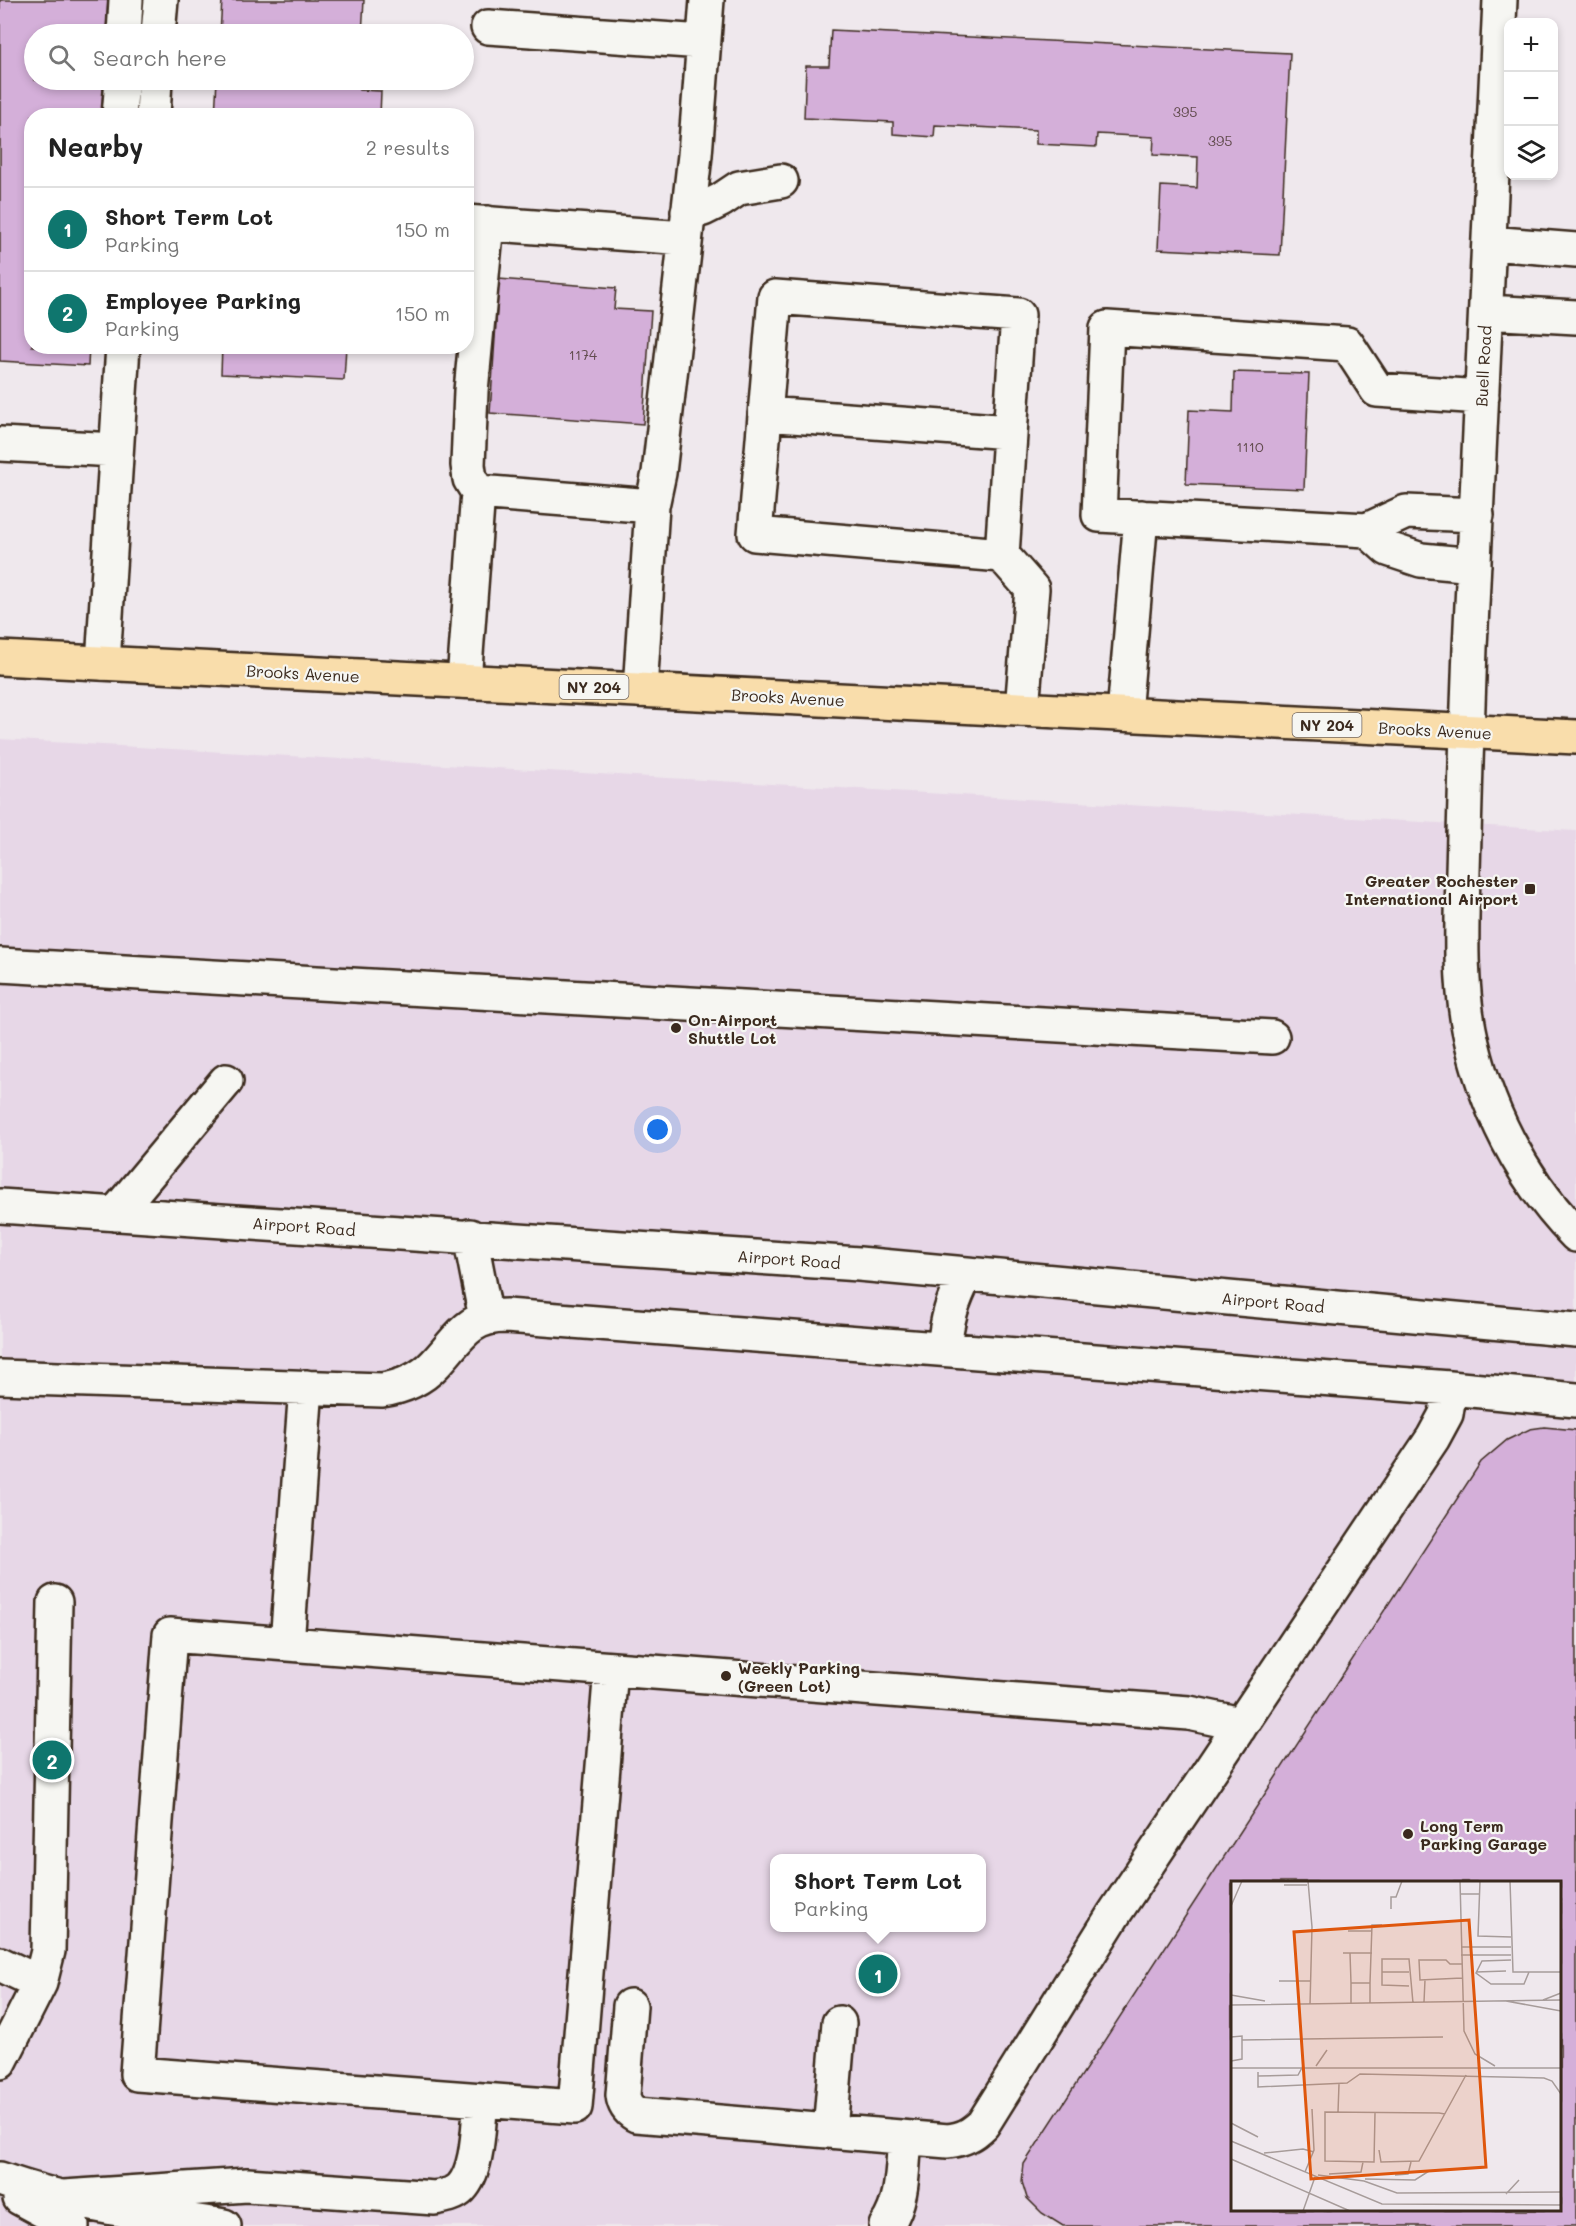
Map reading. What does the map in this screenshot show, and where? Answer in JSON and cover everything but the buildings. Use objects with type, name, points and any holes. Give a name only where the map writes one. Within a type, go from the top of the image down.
[{"type":"main road","name":"Brooks Avenue","points":[[0,658],[1576,737]]},
{"type":"street","points":[[125,24],[126,0]]},
{"type":"street","points":[[159,24],[161,0]]},
{"type":"street","points":[[640,690],[652,506],[659,473],[686,225],[707,0]]},
{"type":"street","name":"Buell Road","points":[[1466,732],[1500,0]]},
{"type":"street","points":[[488,27],[703,42]]},
{"type":"street","points":[[120,108],[121,90]]},
{"type":"street","points":[[153,108],[154,90]]},
{"type":"street","points":[[474,307],[477,223],[686,225],[703,209],[739,188],[781,181]]},
{"type":"street","points":[[1489,243],[1576,250]]},
{"type":"street","points":[[1002,555],[1018,315],[775,297],[755,534],[1002,555],[1032,589],[1022,709]]},
{"type":"street","points":[[1486,312],[1576,317]]},
{"type":"street","points":[[1477,515],[1406,513],[1367,530],[1099,515],[1107,328],[1347,344],[1377,390],[1482,397]]},
{"type":"street","points":[[103,663],[122,354]]},
{"type":"street","points":[[464,681],[478,492],[470,479],[468,465],[472,354]]},
{"type":"street","points":[[765,414],[1010,432]]},
{"type":"street","points":[[0,444],[116,450]]},
{"type":"street","points":[[478,492],[652,506]]},
{"type":"street","points":[[1124,714],[1141,517]]},
{"type":"street","points":[[1367,530],[1388,549],[1421,560],[1474,565]]},
{"type":"street","points":[[1466,732],[1462,957],[1464,996],[1470,1037],[1484,1086],[1504,1133],[1533,1182],[1550,1206],[1576,1235]]},
{"type":"street","points":[[0,965],[1272,1037]]},
{"type":"street","points":[[115,1214],[226,1081]]},
{"type":"street","name":"Airport Road","points":[[0,1206],[859,1264],[1576,1330]]},
{"type":"street","points":[[470,1236],[486,1318]]},
{"type":"street","points":[[944,1350],[951,1304],[966,1274]]},
{"type":"street","points":[[0,1377],[368,1390],[395,1388],[424,1374],[435,1365],[466,1329],[475,1322],[486,1318],[506,1316],[1450,1388],[1576,1400]]},
{"type":"street","points":[[286,1644],[306,1387]]},
{"type":"street","points":[[630,2006],[623,2095],[624,2103],[636,2115],[948,2141],[968,2137],[983,2124],[1104,1929],[1433,1438],[1446,1414],[1450,1388]]},
{"type":"street","points":[[0,2062],[40,1983],[46,1966],[50,1931],[49,1825],[55,1602]]},
{"type":"street","points":[[611,1669],[575,2107],[137,2074],[170,1635],[1189,1713],[1227,1721],[1239,1728]]},
{"type":"street","points":[[0,1964],[40,1983]]},
{"type":"street","points":[[830,2131],[839,2024]]},
{"type":"street","points":[[0,2179],[50,2214],[247,2185],[435,2198],[450,2195],[461,2188],[473,2162],[481,2100]]},
{"type":"street","points":[[886,2226],[895,2213],[899,2196],[905,2138]]},
{"type":"street","points":[[0,2187],[50,2214],[117,2208],[224,2226]]},
{"type":"shaded area","name":"Greater Rochester International Airport","points":[[0,739],[1576,831],[1576,2226],[0,2226]]},
{"type":"place","name":"Greater Rochester International Airport","points":[[1530,889]]},
{"type":"place","name":"On-Airport Shuttle Lot","points":[[676,1028]]},
{"type":"place","name":"Weekly Parking (Green Lot)","points":[[726,1676]]},
{"type":"place","name":"Employee Parking","points":[[52,1760]]},
{"type":"place","name":"Long Term Parking Garage","points":[[1408,1834]]},
{"type":"place","name":"Short Term Lot","points":[[878,1974]]}]
